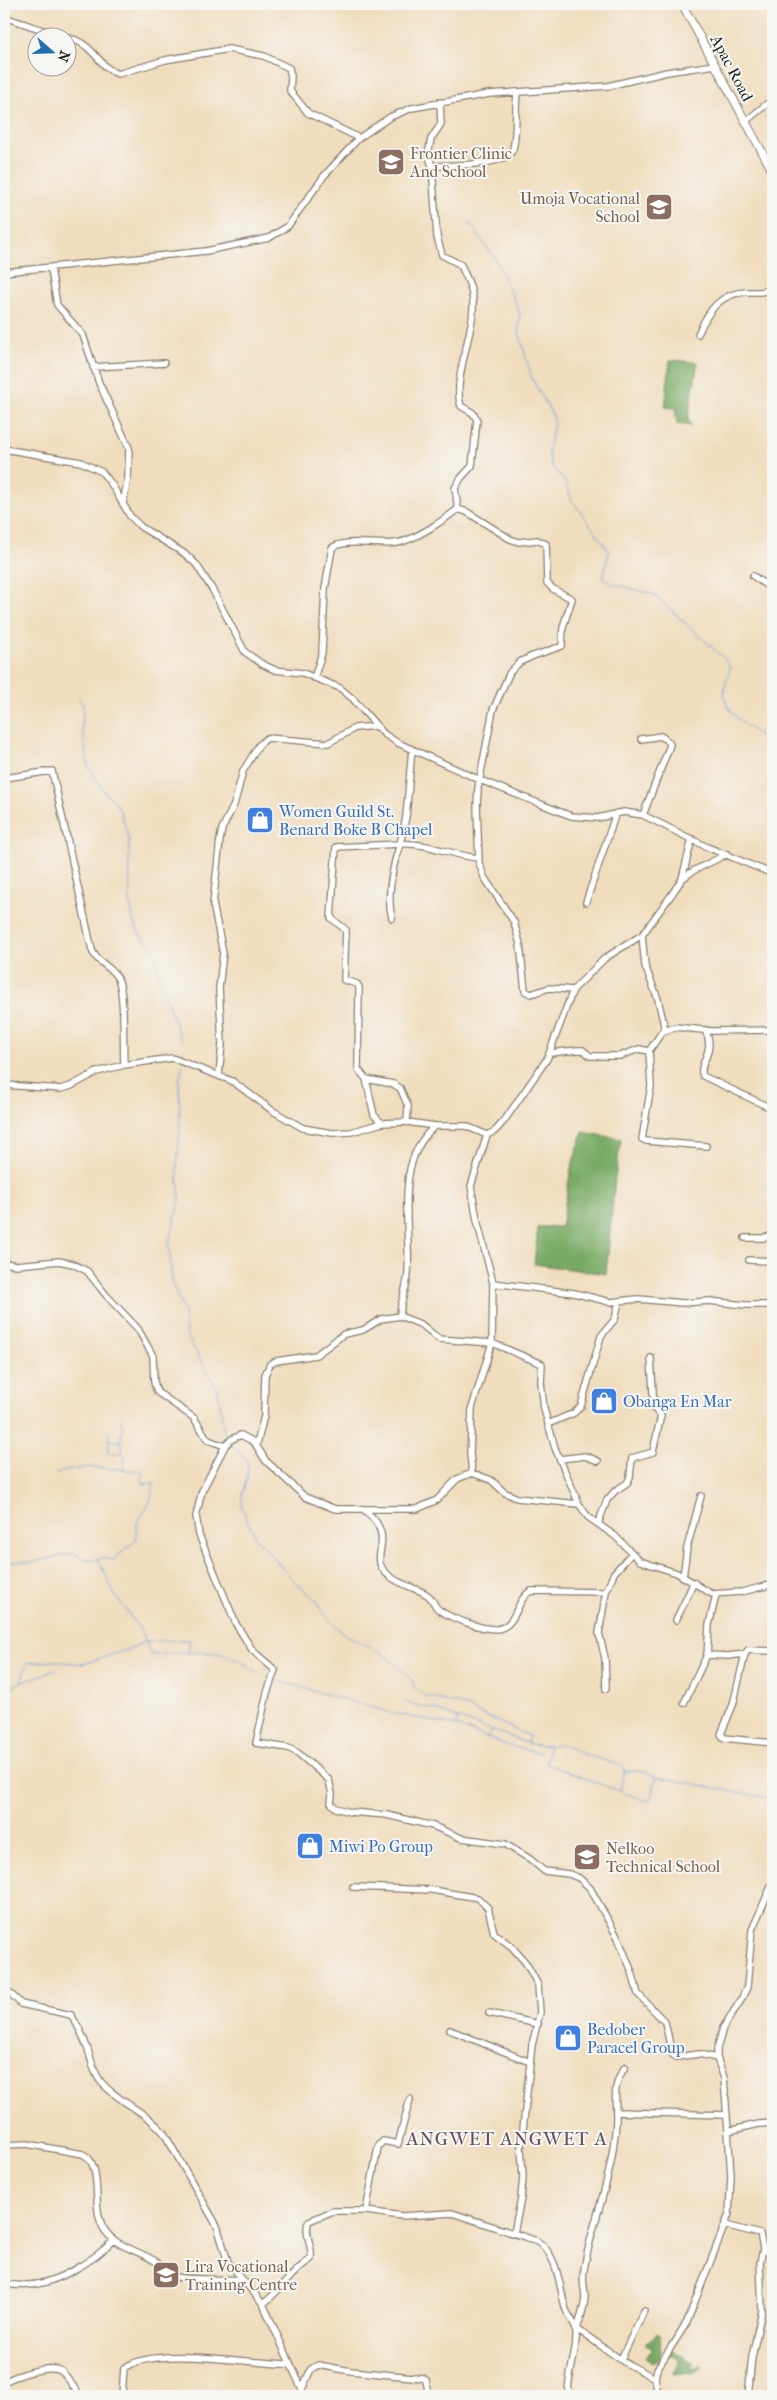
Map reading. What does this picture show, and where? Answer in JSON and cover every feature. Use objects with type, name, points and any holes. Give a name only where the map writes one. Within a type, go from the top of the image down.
[{"type":"main road","name":"Apac Road","points":[[682,4],[773,172]]},
{"type":"street","points":[[4,17],[37,28]]},
{"type":"street","points":[[78,41],[82,42],[111,70],[118,74],[164,60],[224,49],[264,56],[289,68],[291,76],[290,91],[308,114],[359,138]]},
{"type":"street","points":[[4,272],[206,251],[269,238],[288,226],[324,176],[359,138],[400,112],[440,102],[469,99],[489,94],[518,94],[608,86],[668,72],[715,65]]},
{"type":"street","points":[[432,166],[490,163],[506,157],[513,149],[518,94]]},
{"type":"street","points":[[746,121],[773,100]]},
{"type":"street","points":[[440,102],[441,124],[432,136],[429,148],[439,249],[446,259],[460,265],[472,293],[471,317],[463,360],[460,402],[477,420],[472,466],[455,488],[458,508]]},
{"type":"street","points":[[51,268],[57,306],[83,335],[93,367],[129,448],[128,478],[123,503]]},
{"type":"street","points":[[698,334],[710,311],[722,298],[734,294],[761,293],[773,288]]},
{"type":"street","points":[[93,367],[164,363]]},
{"type":"street","points":[[4,449],[81,462],[94,466],[105,476],[130,516],[141,527],[185,554],[196,564],[212,589],[242,648],[249,656],[275,670],[299,672],[340,688],[393,740],[480,780],[571,816],[598,818],[616,813],[632,812],[643,815],[692,839],[773,874]]},
{"type":"street","points":[[314,678],[322,653],[326,589],[332,548],[343,544],[402,542],[445,518],[458,508]]},
{"type":"street","points":[[458,508],[510,539],[519,542],[537,540],[546,544],[547,583],[553,589],[572,599],[563,627],[562,646],[544,651],[520,662],[510,672],[504,682],[493,710],[477,805],[479,858],[484,877],[514,922],[526,992],[531,994],[549,988],[572,990]]},
{"type":"street","points":[[753,576],[773,590]]},
{"type":"street","points":[[219,1075],[222,1044],[220,988],[222,953],[214,912],[213,895],[222,829],[234,806],[243,771],[258,745],[266,738],[328,743],[355,728],[377,726]]},
{"type":"street","points":[[641,738],[661,736],[670,745],[643,815]]},
{"type":"street","points":[[392,918],[390,907],[392,877],[406,817],[412,749]]},
{"type":"street","points":[[4,778],[52,771],[92,950],[96,958],[111,970],[121,986],[124,1065]]},
{"type":"street","points":[[586,902],[616,813]]},
{"type":"street","points":[[682,879],[692,839]]},
{"type":"street","points":[[382,1123],[372,1109],[366,1079],[358,1069],[359,987],[357,984],[344,980],[346,930],[331,918],[336,847],[419,844],[453,854],[479,858]]},
{"type":"street","points":[[472,1473],[470,1453],[472,1408],[492,1343],[493,1283],[477,1220],[472,1186],[487,1135],[497,1129],[507,1117],[550,1053],[572,990],[605,958],[642,935],[682,879],[693,871],[727,854]]},
{"type":"street","points":[[642,935],[645,966],[658,999],[665,1030]]},
{"type":"street","points":[[706,1146],[646,1141],[642,1139],[651,1086],[649,1051],[653,1042],[665,1030],[685,1027],[705,1030],[773,1030]]},
{"type":"street","points":[[705,1030],[710,1047],[702,1075],[773,1109]]},
{"type":"street","points":[[550,1053],[583,1050],[590,1056],[620,1056],[639,1049],[649,1051]]},
{"type":"street","points":[[4,1085],[61,1089],[71,1086],[97,1072],[124,1065],[172,1058],[238,1084],[273,1111],[304,1128],[332,1133],[351,1132],[382,1123],[408,1122],[435,1126],[466,1126],[487,1135]]},
{"type":"street","points":[[366,1079],[393,1084],[400,1088],[408,1106],[408,1122]]},
{"type":"street","points":[[400,1316],[408,1276],[409,1178],[419,1144],[435,1126]]},
{"type":"street","points":[[745,1238],[763,1238],[773,1235]]},
{"type":"street","points":[[749,1260],[773,1261]]},
{"type":"street","points":[[4,1263],[16,1265],[59,1261],[73,1264],[87,1271],[110,1300],[138,1329],[153,1356],[154,1382],[157,1392],[194,1418],[205,1438],[225,1446]]},
{"type":"street","points":[[493,1283],[574,1293],[605,1302],[638,1299],[683,1303],[709,1301],[745,1305],[773,1305]]},
{"type":"street","points":[[548,1424],[574,1413],[580,1406],[601,1336],[615,1319],[619,1302]]},
{"type":"street","points":[[257,1444],[264,1416],[265,1375],[270,1364],[276,1361],[316,1355],[344,1334],[363,1330],[386,1318],[400,1316],[422,1324],[439,1339],[492,1343],[542,1364],[541,1382],[548,1424],[579,1504],[588,1517],[619,1540],[631,1554],[645,1564],[683,1577],[716,1595],[756,1589],[773,1584]]},
{"type":"street","points":[[598,1524],[607,1500],[614,1491],[627,1483],[630,1478],[632,1458],[649,1454],[655,1448],[661,1415],[654,1408],[651,1358]]},
{"type":"street","points":[[579,1504],[517,1498],[504,1492],[492,1480],[472,1473],[457,1479],[437,1500],[421,1508],[392,1510],[335,1509],[305,1497],[266,1461],[257,1444],[241,1435],[232,1439],[225,1446],[202,1491],[196,1521],[201,1540],[236,1624],[253,1651],[275,1670],[267,1693],[256,1743],[288,1748],[302,1756],[329,1780],[332,1794],[331,1803],[336,1808],[350,1812],[387,1815],[433,1826],[460,1838],[505,1844],[530,1859],[544,1871],[569,1874],[579,1878],[590,1888],[618,1938],[632,1972],[638,1994],[664,2022],[672,2054],[676,2057],[699,2054],[717,2058]]},
{"type":"street","points":[[560,1459],[585,1456],[598,1461]]},
{"type":"street","points":[[683,1577],[687,1548],[701,1496]]},
{"type":"street","points":[[363,1509],[375,1520],[380,1529],[382,1540],[380,1560],[384,1570],[402,1584],[429,1595],[440,1610],[479,1627],[492,1630],[504,1628],[515,1616],[524,1595],[530,1591],[606,1592]]},
{"type":"street","points":[[606,1689],[605,1658],[599,1633],[606,1592],[609,1580],[631,1554]]},
{"type":"street","points":[[676,1620],[694,1582]]},
{"type":"street","points":[[684,1703],[707,1655],[709,1625],[716,1595]]},
{"type":"street","points":[[773,1651],[748,1650],[745,1654],[733,1705],[720,1734],[724,1738],[773,1743]]},
{"type":"street","points":[[707,1655],[728,1656],[745,1654]]},
{"type":"street","points":[[658,2396],[655,2378],[661,2362],[673,2347],[687,2322],[730,2209],[728,2131],[724,2078],[717,2058],[719,2037],[746,1988],[752,1930],[773,1882]]},
{"type":"street","points":[[353,1887],[432,1890],[463,1894],[482,1900],[491,1916],[494,1933],[512,1947],[526,1963],[538,1985],[540,1998],[538,2024],[530,2062],[520,2148],[521,2198],[514,2233]]},
{"type":"street","points":[[4,1987],[21,2004],[71,2015],[86,2043],[98,2078],[113,2095],[155,2122],[164,2133],[217,2226],[228,2262],[263,2304],[302,2389]]},
{"type":"street","points":[[489,2013],[538,2024]]},
{"type":"street","points":[[450,2030],[530,2062]]},
{"type":"street","points":[[568,2396],[568,2380],[583,2307],[584,2270],[593,2235],[594,2221],[605,2191],[610,2170],[616,2112],[614,2095],[617,2083],[625,2067]]},
{"type":"street","points":[[366,2211],[378,2146],[383,2141],[398,2144],[410,2099]]},
{"type":"street","points":[[616,2112],[726,2115]]},
{"type":"street","points":[[728,2131],[773,2123]]},
{"type":"street","points":[[4,2145],[26,2144],[89,2158],[95,2169],[96,2205],[103,2228],[114,2240],[155,2261],[176,2277],[242,2279]]},
{"type":"street","points":[[263,2304],[282,2288],[292,2274],[311,2259],[312,2248],[306,2227],[309,2221],[333,2211],[366,2211],[402,2216],[452,2213],[537,2241],[547,2249],[559,2277],[567,2313],[577,2330],[621,2359],[655,2378]]},
{"type":"street","points":[[724,2225],[760,2234],[763,2249],[760,2263],[761,2316],[752,2357],[748,2396]]},
{"type":"street","points":[[4,2284],[29,2286],[76,2269],[97,2256],[114,2240]]},
{"type":"street","points":[[763,2249],[773,2252]]},
{"type":"street","points":[[621,2359],[644,2311]]},
{"type":"street","points":[[122,2396],[124,2368],[150,2360],[209,2358],[257,2364],[289,2364]]},
{"type":"street","points":[[302,2396],[302,2389],[311,2369],[318,2365],[340,2370],[423,2378],[426,2380],[429,2396]]},
{"type":"street","points":[[4,2382],[17,2376],[40,2370],[55,2370],[61,2372],[80,2396]]},
{"type":"green space","points":[[670,360],[698,362],[688,419],[691,426],[677,424],[675,408],[665,407]]},
{"type":"green space","points":[[583,1132],[621,1139],[615,1178],[606,1274],[534,1264],[538,1227],[561,1227],[571,1168]]},
{"type":"green space","points":[[657,2333],[660,2335],[661,2358],[652,2363],[645,2358],[653,2349],[646,2345],[646,2342],[655,2337]]},
{"type":"green space","points":[[670,2349],[694,2363],[690,2367],[694,2369],[701,2366],[703,2368],[691,2374],[688,2372],[673,2374],[679,2360],[671,2354],[668,2358],[667,2352]]},
{"type":"waterway","points":[[468,222],[495,259],[520,313],[518,329],[532,379],[553,416],[554,425],[548,450],[551,465],[565,482],[572,500],[609,551],[603,578],[612,584],[653,594],[725,659],[730,668],[724,691],[729,707],[742,722],[773,744]]},
{"type":"waterway","points":[[79,699],[83,706],[82,728],[88,766],[105,793],[115,801],[121,813],[129,840],[130,901],[133,921],[155,955],[159,977],[181,1040]]},
{"type":"waterway","points":[[183,1051],[184,1061]]},
{"type":"waterway","points":[[183,1065],[179,1079],[180,1129],[177,1168],[180,1200],[169,1243],[171,1270],[173,1286],[184,1311],[186,1334],[218,1391],[225,1437],[228,1440]]},
{"type":"waterway","points":[[120,1418],[123,1427],[120,1442],[122,1444],[122,1454],[125,1458],[124,1469]]},
{"type":"waterway","points":[[109,1432],[108,1453],[121,1454]]},
{"type":"waterway","points":[[109,1440],[120,1442]]},
{"type":"waterway","points":[[230,1443],[248,1461],[247,1478],[242,1495],[242,1508],[255,1537],[294,1581],[317,1601],[321,1610],[332,1623],[343,1633],[383,1654],[411,1679],[414,1687],[425,1696],[464,1706],[529,1736],[527,1743]]},
{"type":"waterway","points":[[4,1563],[23,1561],[30,1563],[74,1553],[89,1561],[104,1558],[113,1560],[136,1540],[137,1524],[151,1499],[154,1483],[145,1484],[142,1482],[142,1471],[88,1467],[56,1473]]},
{"type":"waterway","points":[[98,1559],[116,1597],[142,1632],[151,1655],[211,1652],[230,1657],[269,1678]]},
{"type":"waterway","points":[[21,1682],[27,1663],[53,1661],[83,1664],[133,1648],[145,1641],[190,1640],[188,1652]]},
{"type":"waterway","points":[[4,1693],[21,1682],[56,1670]]},
{"type":"waterway","points":[[275,1680],[388,1712],[456,1726],[512,1747],[541,1753]]},
{"type":"waterway","points":[[405,1702],[433,1709],[527,1743],[543,1746],[560,1744],[586,1755],[623,1766],[624,1771]]},
{"type":"waterway","points":[[456,1726],[458,1718]]},
{"type":"waterway","points":[[488,1738],[492,1730]]},
{"type":"waterway","points":[[549,1746],[546,1764],[644,1800],[652,1800],[653,1786],[657,1777],[773,1799]]},
{"type":"waterway","points":[[620,1791],[624,1771],[645,1772],[656,1777]]},
{"type":"place","name":"Frontier Clinic And School","points":[[391,162]]},
{"type":"place","name":"Umoja Vocational School","points":[[659,207]]},
{"type":"place","name":"Women Guild St. Benard Boke B Chapel","points":[[260,820]]},
{"type":"place","name":"Obanga En Mar","points":[[604,1401]]},
{"type":"place","name":"Miwi Po Group","points":[[310,1846]]},
{"type":"place","name":"Nelkoo Technical School","points":[[587,1857]]},
{"type":"place","name":"Bedober Paracel Group","points":[[568,2038]]},
{"type":"place","name":"Lira Vocational Training Centre","points":[[166,2275]]},
{"type":"district","name":"ANGWET ANGWET A","points":[[507,2139]]}]
